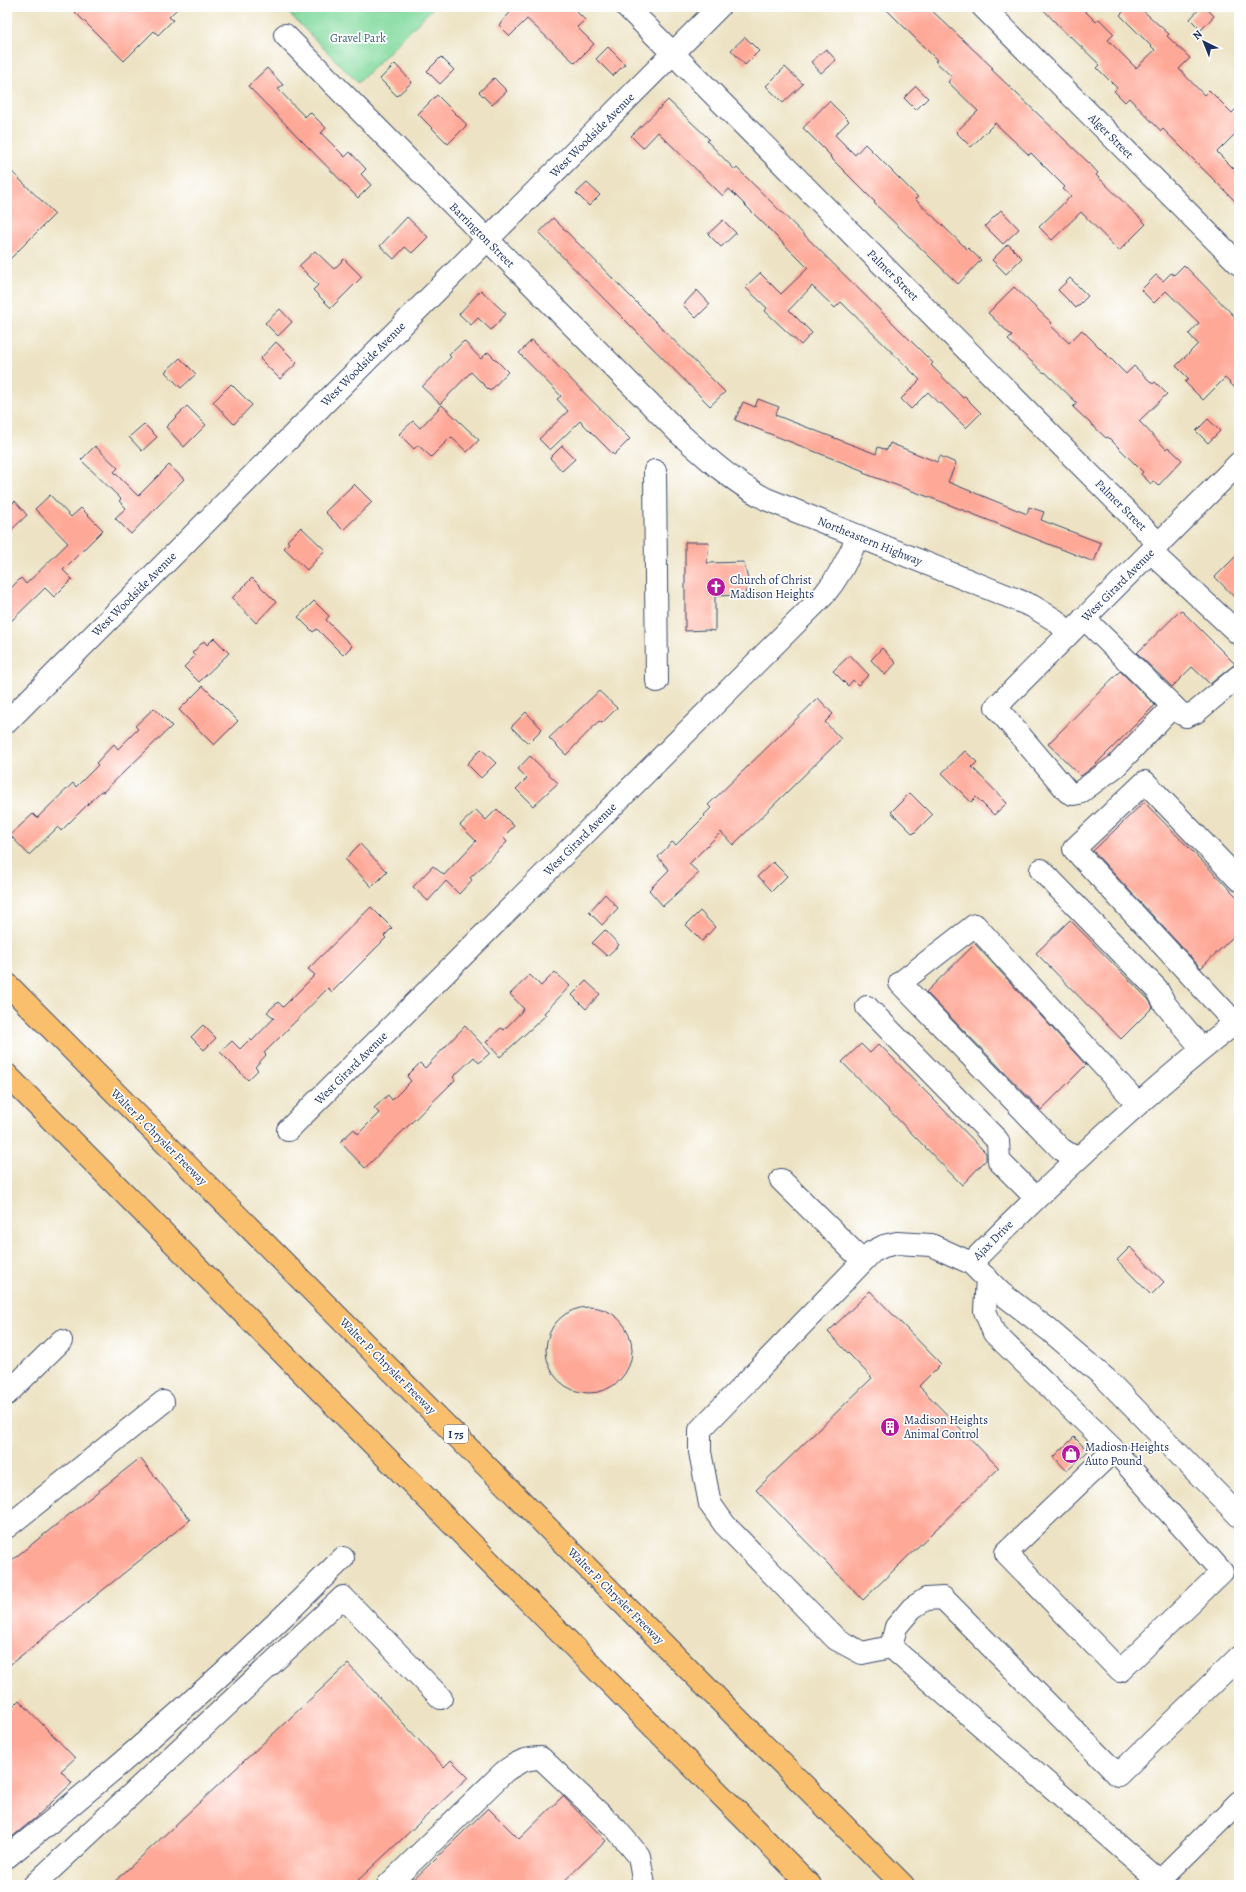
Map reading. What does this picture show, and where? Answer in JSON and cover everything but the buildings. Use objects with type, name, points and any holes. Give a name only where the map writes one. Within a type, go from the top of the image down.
[{"type":"highway","name":"Walter P. Chrysler Freeway","points":[[7,984],[903,1885]]},
{"type":"highway","points":[[7,1075],[810,1885]]},
{"type":"street","name":"Palmer Street","points":[[627,7],[1239,634]]},
{"type":"street","name":"West Woodside Avenue","points":[[7,722],[719,7]]},
{"type":"street","name":"Alger Street","points":[[983,7],[1239,264]]},
{"type":"street","name":"Barrington Street","points":[[285,35],[680,434]]},
{"type":"street","name":"Northeastern Highway","points":[[680,434],[742,487],[766,499],[1032,606],[1055,620],[1077,626],[1179,712],[1186,716],[1196,712],[1239,676]]},
{"type":"street","name":"West Girard Avenue","points":[[1173,706],[1116,766],[1079,793],[1073,794],[1068,792],[996,707],[1239,463]]},
{"type":"street","points":[[655,471],[657,681]]},
{"type":"street","name":"West Girard Avenue","points":[[288,1130],[823,596],[833,584],[848,560],[858,536]]},
{"type":"street","points":[[1237,1021],[1074,849],[1145,782],[1239,880]]},
{"type":"street","points":[[1041,870],[1157,989],[1165,1004],[1202,1049]]},
{"type":"street","points":[[1077,1160],[1061,1149],[900,984],[975,925],[1138,1104]]},
{"type":"street","points":[[866,1007],[998,1141],[999,1161],[1036,1198]]},
{"type":"street","name":"Ajax Drive","points":[[1237,1021],[1138,1104],[1036,1198],[971,1263],[1001,1292],[1049,1330],[1105,1378],[1239,1516]]},
{"type":"street","points":[[781,1180],[863,1261]]},
{"type":"street","points":[[891,1647],[862,1654],[836,1639],[725,1525],[710,1504],[700,1452],[700,1430],[872,1252],[884,1246],[897,1243],[931,1245],[971,1263]]},
{"type":"street","points":[[987,1278],[985,1311],[994,1333],[1114,1450],[1222,1572],[1120,1671],[1006,1553],[1114,1450]]},
{"type":"street","points":[[7,1394],[61,1341]]},
{"type":"street","points":[[8,1523],[163,1402]]},
{"type":"street","points":[[7,1857],[82,1797],[155,1734],[344,1558]]},
{"type":"street","points":[[34,1885],[343,1597],[442,1698]]},
{"type":"street","points":[[891,1647],[896,1627],[912,1608],[926,1599],[944,1598],[1118,1775],[1239,1657]]},
{"type":"street","points":[[891,1647],[1162,1883],[1239,1802]]},
{"type":"street","points":[[388,1885],[504,1772],[517,1762],[531,1758],[541,1758],[616,1829],[639,1856],[644,1885]]},
{"type":"green space","name":"Gravel Park","points":[[283,7],[434,7],[358,83]]},
{"type":"place","name":"Church of Christ Madison Heights","points":[[716,587]]},
{"type":"place","name":"Madison Heights Animal Control","points":[[890,1427]]},
{"type":"place","name":"Madiosn Heights Auto Pound","points":[[1071,1454]]}]
